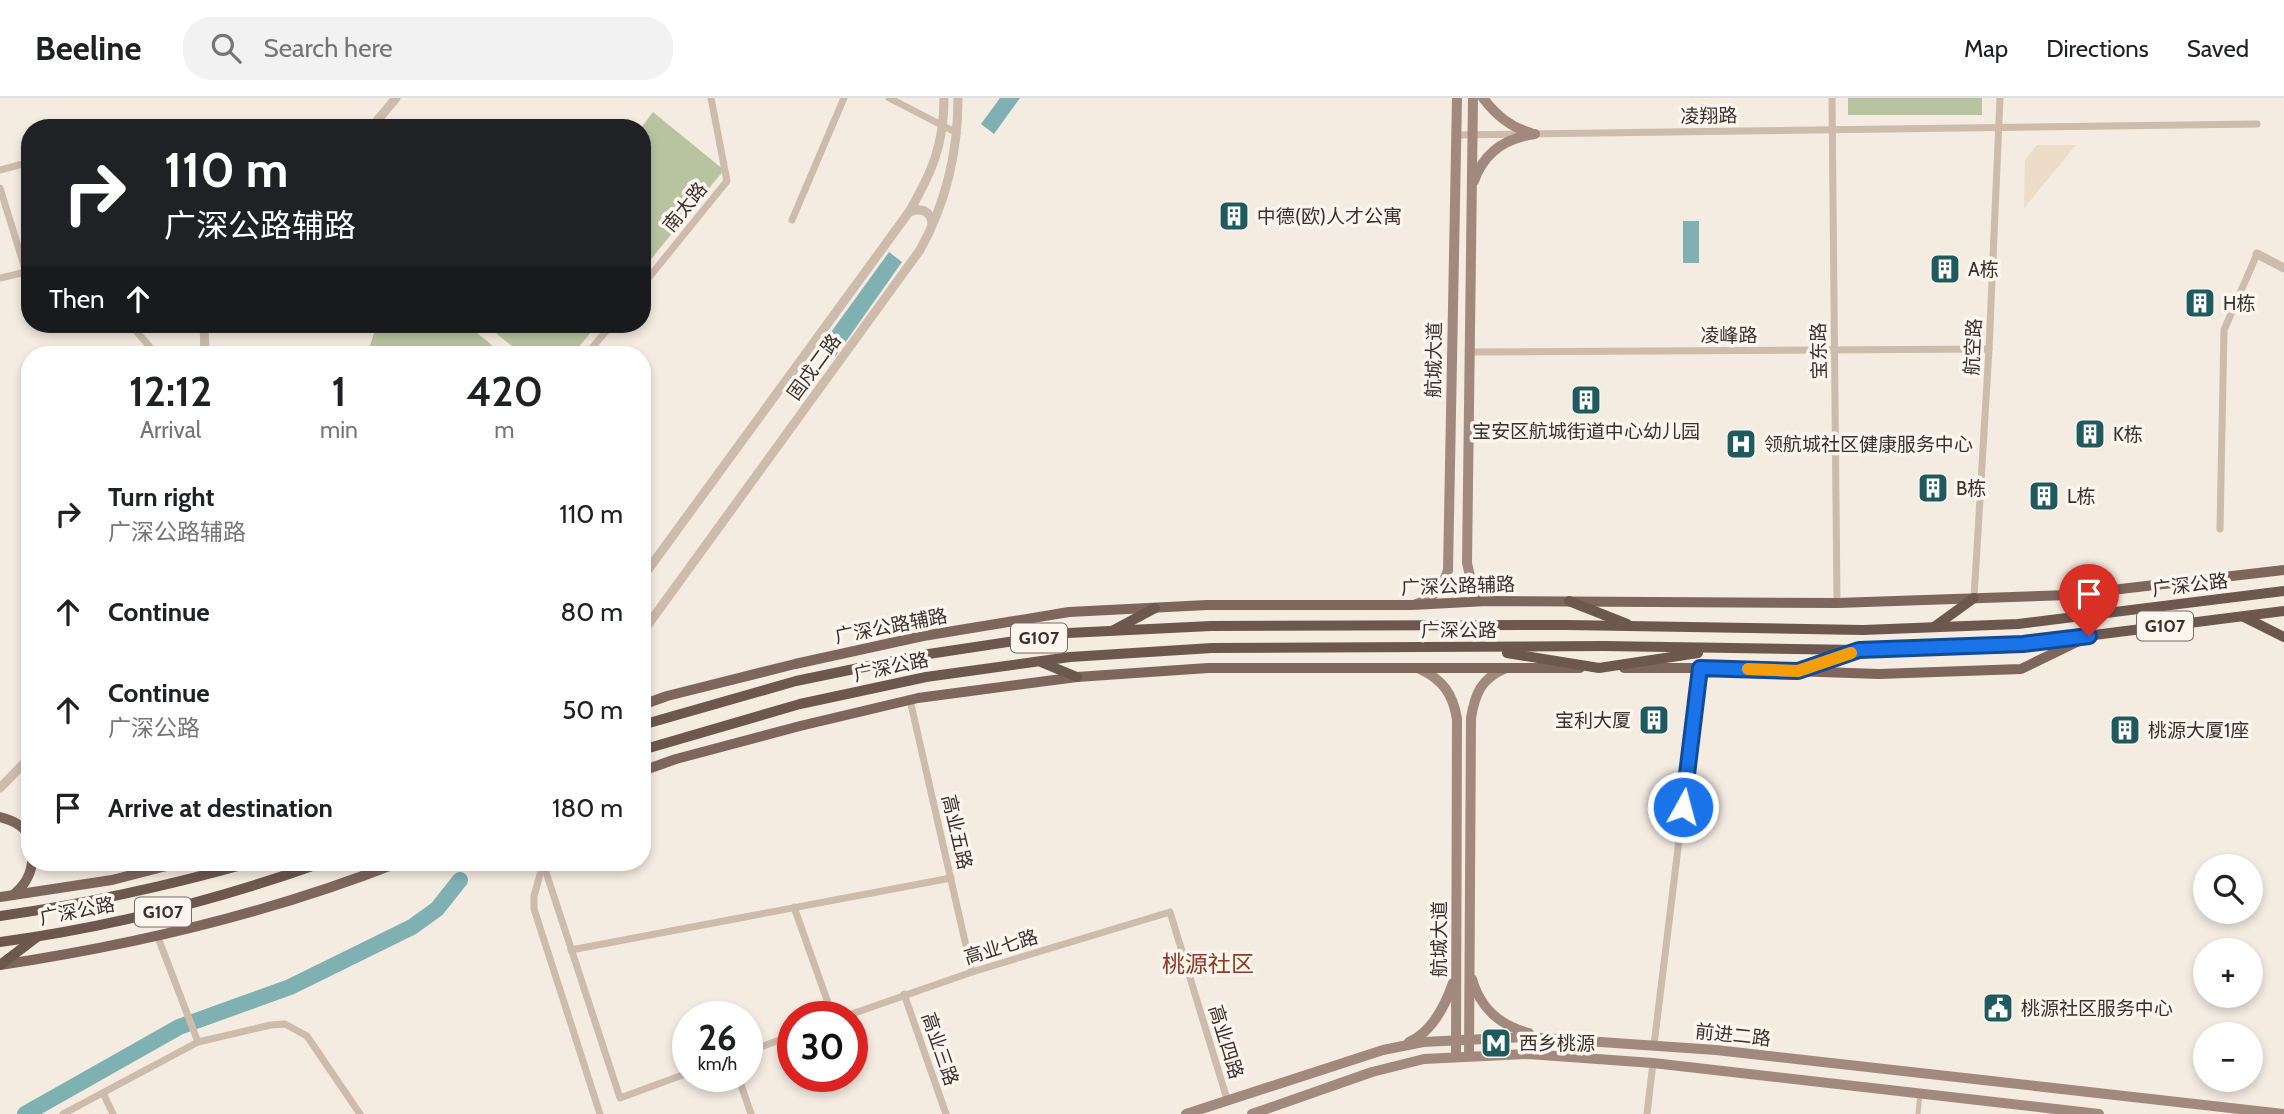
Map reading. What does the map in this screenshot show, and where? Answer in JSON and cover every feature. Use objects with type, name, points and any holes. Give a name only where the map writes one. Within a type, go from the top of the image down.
[{"type":"highway","name":"广深公路","points":[[651,722],[796,681],[922,655],[1068,633],[1210,626],[1633,626],[1863,630],[2018,624],[2284,591]]},
{"type":"highway","points":[[1933,627],[1975,598]]},
{"type":"highway","points":[[1569,601],[1633,626]]},
{"type":"highway","points":[[1112,631],[1154,608]]},
{"type":"highway","name":"广深公路","points":[[651,747],[800,704],[926,677],[1040,661],[1212,648],[1604,646],[1859,650],[2023,644],[2284,611]]},
{"type":"highway","points":[[2241,615],[2284,637]]},
{"type":"highway","points":[[1476,648],[1599,668],[1730,648]]},
{"type":"highway","points":[[1798,671],[1859,650]]},
{"type":"highway","points":[[1040,661],[1077,677]]},
{"type":"highway","name":"广深公路","points":[[0,916],[59,908],[173,885],[221,871]]},
{"type":"highway","name":"广深公路","points":[[0,942],[38,937],[179,908],[299,871]]},
{"type":"highway","points":[[0,965],[38,937]]},
{"type":"main road","name":"航城大道","points":[[1412,605],[1436,593],[1446,578],[1457,98]]},
{"type":"main road","name":"航城大道","points":[[1474,98],[1468,576],[1479,594],[1487,601]]},
{"type":"main road","points":[[1483,98],[1500,118],[1535,134]]},
{"type":"main road","points":[[1472,195],[1477,172],[1491,152],[1511,139],[1535,134]]},
{"type":"main road","points":[[1449,503],[1451,509],[1458,513],[1466,509],[1468,503]]},
{"type":"main road","name":"广深公路辅路","points":[[651,702],[794,664],[923,636],[1069,612],[1207,605],[1412,605],[1487,601],[1837,603],[2069,595],[2284,570]]},
{"type":"main road","points":[[651,768],[800,726],[910,699],[1077,677],[1208,668],[1700,668],[1879,674],[2021,669],[2089,636]]},
{"type":"main road","name":"航城大道","points":[[1420,669],[1443,683],[1455,705],[1457,719],[1456,1057]]},
{"type":"main road","name":"航城大道","points":[[1469,1056],[1471,718],[1477,691],[1483,682],[1492,674],[1505,669]]},
{"type":"main road","points":[[0,817],[13,820],[21,826]]},
{"type":"main road","points":[[6,896],[23,886],[31,871]]},
{"type":"main road","points":[[6,896],[112,880],[147,871]]},
{"type":"main road","points":[[0,965],[85,952],[240,914],[377,871]]},
{"type":"main road","points":[[1400,1046],[1415,1040],[1435,1020],[1449,995],[1456,969]]},
{"type":"main road","points":[[1470,969],[1475,988],[1489,1012],[1511,1028],[1547,1037]]},
{"type":"main road","name":"前进二路","points":[[1186,1114],[1343,1061],[1400,1046],[1456,1040],[1547,1037],[1654,1045],[2284,1114]]},
{"type":"main road","name":"前进二路","points":[[1252,1114],[1373,1072],[1424,1059],[1537,1054],[1653,1063],[2099,1114]]},
{"type":"street","points":[[379,119],[396,98]]},
{"type":"street","name":"南太路","points":[[651,275],[727,181],[711,98]]},
{"type":"street","points":[[792,220],[844,98]]},
{"type":"street","points":[[889,98],[957,133]]},
{"type":"street","name":"固戍二路","points":[[651,566],[909,212],[934,166],[943,125],[944,98]]},
{"type":"street","name":"固戍二路","points":[[651,619],[910,265],[932,227],[949,176],[957,133],[958,98]]},
{"type":"street","name":"宝东路","points":[[1832,98],[1837,603]]},
{"type":"street","name":"航空路","points":[[1975,598],[2000,98]]},
{"type":"street","name":"凌翔路","points":[[1456,135],[2257,124]]},
{"type":"street","points":[[0,170],[21,164]]},
{"type":"street","points":[[0,188],[21,252]]},
{"type":"street","points":[[909,212],[926,211],[932,219],[932,227]]},
{"type":"street","points":[[2220,529],[2224,330],[2257,254],[2284,268]]},
{"type":"street","points":[[0,278],[21,274]]},
{"type":"street","name":"凌峰路","points":[[1470,352],[1989,349]]},
{"type":"street","points":[[1654,1045],[1700,668]]},
{"type":"street","name":"高业五路","points":[[910,699],[972,972]]},
{"type":"street","points":[[0,788],[4,780],[21,765]]},
{"type":"street","points":[[541,871],[534,896],[534,909],[600,1114]]},
{"type":"street","points":[[546,871],[620,1098],[672,1079]]},
{"type":"street","points":[[572,950],[951,878]]},
{"type":"street","points":[[794,907],[827,1001]]},
{"type":"street","name":"高业七路","points":[[868,1008],[972,972],[1170,912]]},
{"type":"street","name":"高业四路","points":[[1170,912],[1227,1100]]},
{"type":"street","points":[[156,934],[198,1042]]},
{"type":"street","name":"高业三路","points":[[904,994],[946,1114]]},
{"type":"street","points":[[63,1114],[198,1042],[285,1024],[307,1036],[360,1114]]},
{"type":"street","points":[[1647,1114],[1653,1063]]},
{"type":"street","points":[[743,1092],[751,1114]]},
{"type":"street","points":[[103,1093],[113,1114]]},
{"type":"street","points":[[1918,1114],[1920,1093]]},
{"type":"green space","points":[[1848,98],[1982,98],[1982,115],[1848,115]]},
{"type":"green space","points":[[653,112],[724,170],[651,259],[651,119],[648,119]]},
{"type":"green space","points":[[374,333],[477,333],[493,346],[370,346]]},
{"type":"green space","points":[[496,333],[590,333],[580,346],[512,346]]},
{"type":"shaded area","points":[[2037,145],[2076,145],[2024,208],[2025,160]]},
{"type":"water","points":[[1000,98],[1020,98],[994,134],[981,124]]},
{"type":"water","points":[[1683,221],[1699,221],[1699,263],[1683,263]]},
{"type":"water","points":[[889,252],[902,262],[835,357],[821,346]]},
{"type":"waterway","points":[[25,1114],[179,1027],[290,987],[412,927],[437,909],[460,880]]},
{"type":"slow traffic","points":[[1748,669],[1798,671],[1851,653]]},
{"type":"place","name":"中德(欧)人才公寓","points":[[1234,216]]},
{"type":"place","name":"A栋","points":[[1945,269]]},
{"type":"place","name":"H栋","points":[[2200,303]]},
{"type":"place","name":"宝安区航城街道中心幼儿园","points":[[1586,400]]},
{"type":"place","name":"K栋","points":[[2090,434]]},
{"type":"place","name":"领航城社区健康服务中心","points":[[1741,444]]},
{"type":"place","name":"B栋","points":[[1933,488]]},
{"type":"place","name":"L栋","points":[[2044,496]]},
{"type":"place","name":"宝利大厦","points":[[1654,720]]},
{"type":"place","name":"桃源大厦1座","points":[[2125,730]]},
{"type":"place","name":"桃源社区服务中心","points":[[1998,1008]]},
{"type":"place","name":"西乡桃源","points":[[1496,1043]]},
{"type":"district","name":"桃源社区","points":[[1208,964]]},
{"type":"route","points":[[1683,807],[1700,668],[1798,671],[1859,650],[2023,644],[2089,636]]}]
